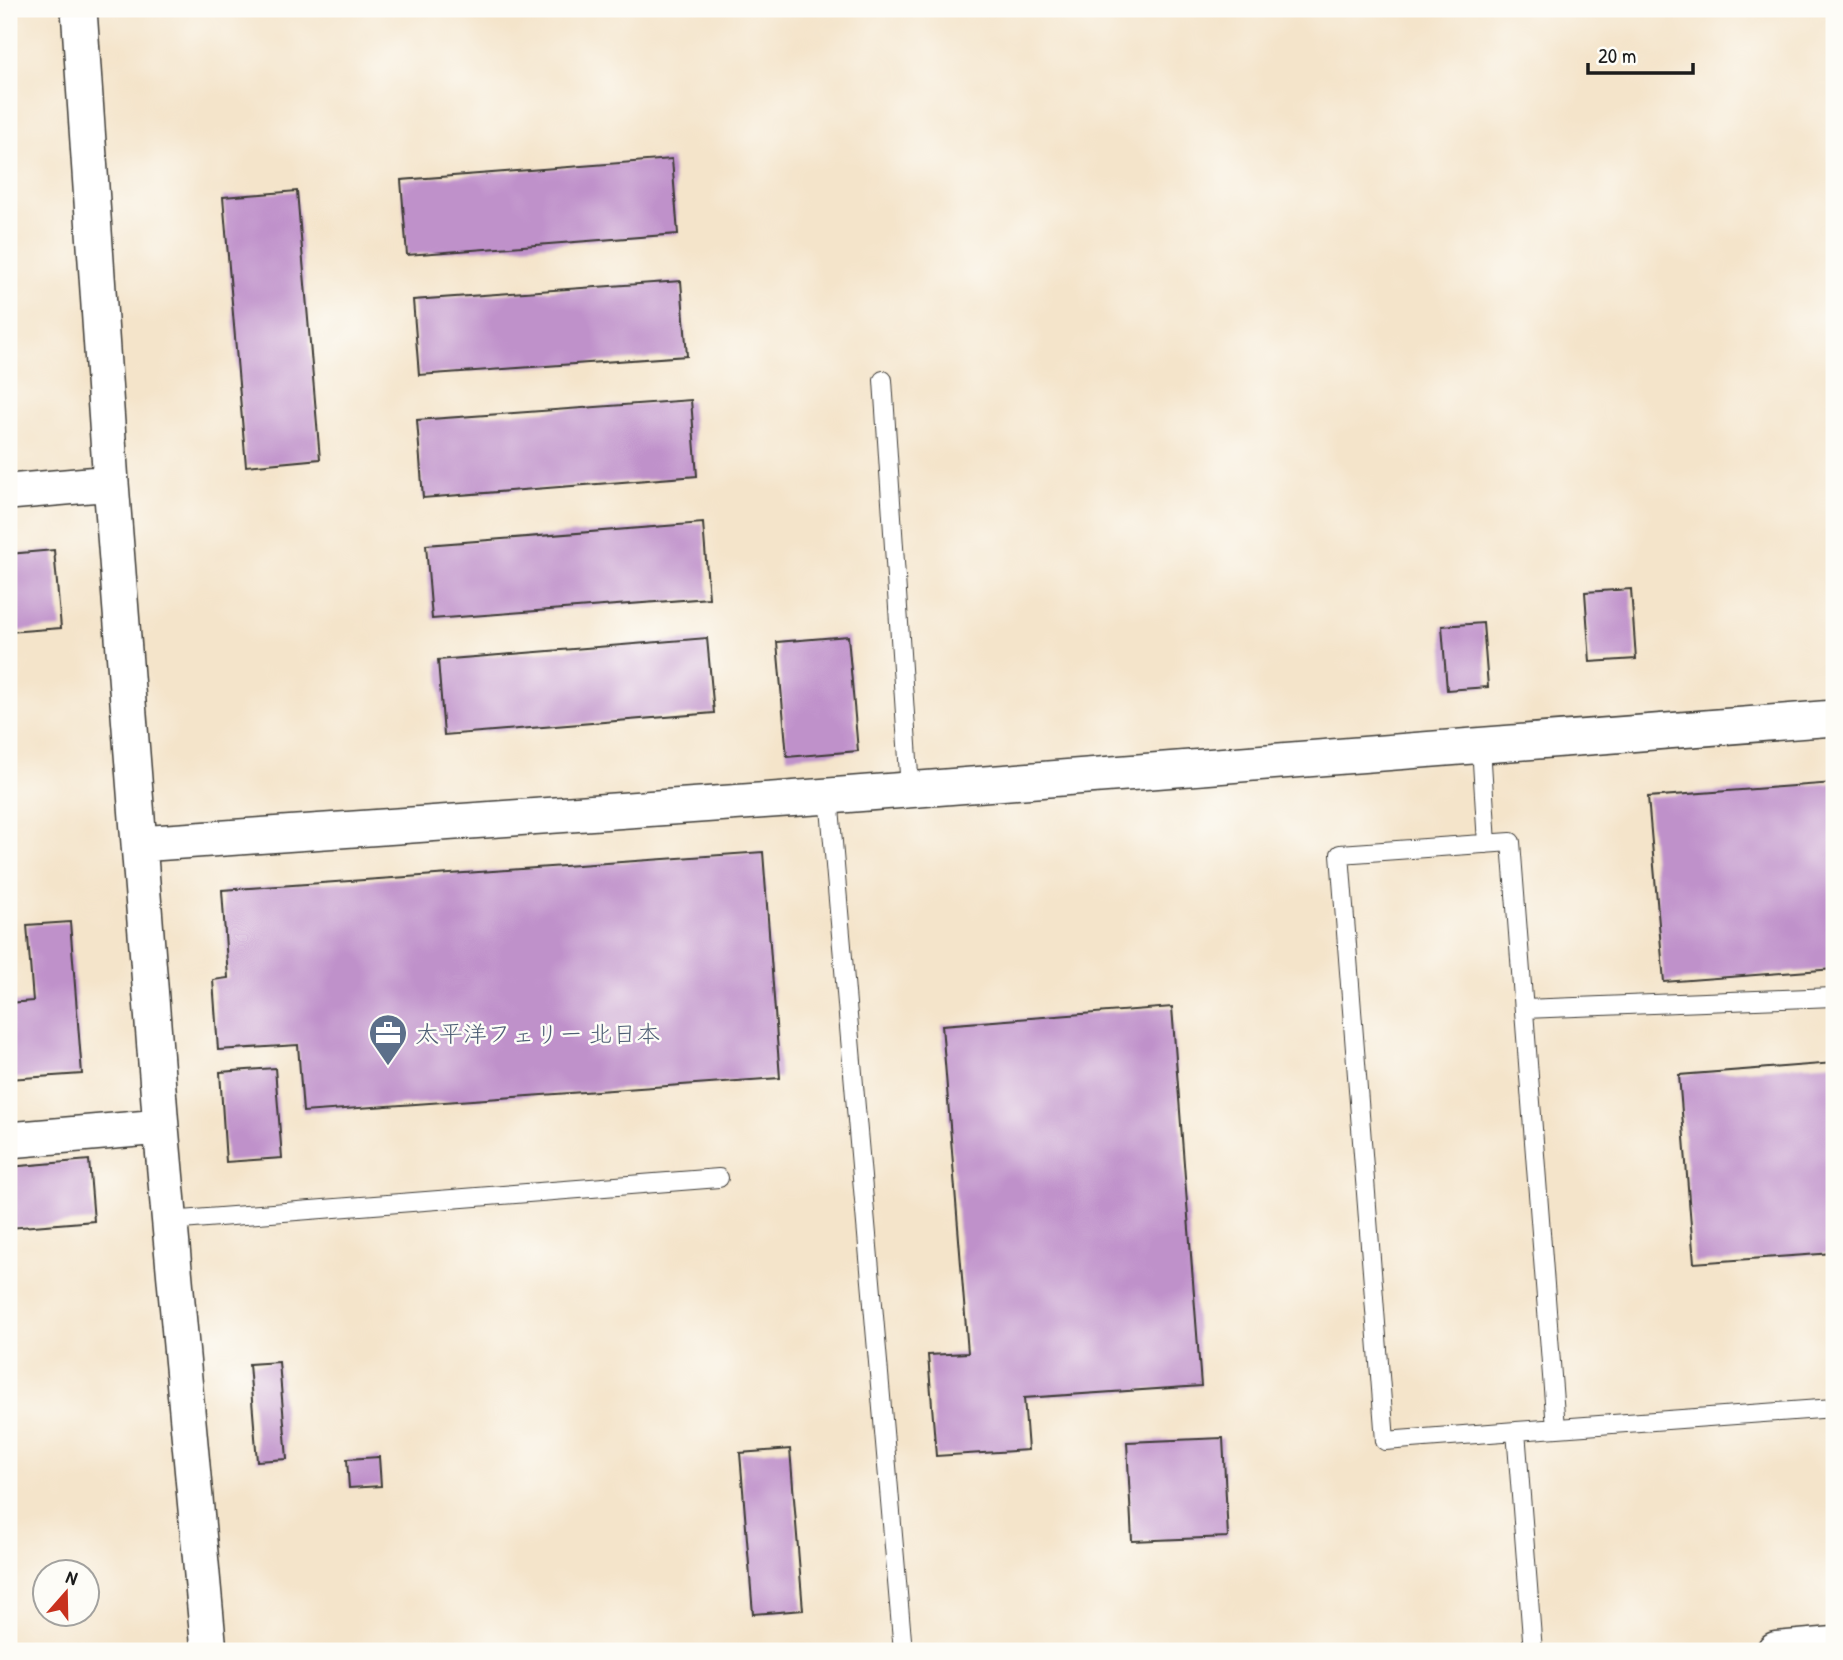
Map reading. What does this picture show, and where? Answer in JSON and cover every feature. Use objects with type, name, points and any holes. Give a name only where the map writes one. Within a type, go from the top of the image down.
[{"type":"main road","points":[[1776,1651],[1834,1646]]},
{"type":"street","points":[[79,9],[111,483],[161,1128],[209,1651]]},
{"type":"street","points":[[9,492],[111,483]]},
{"type":"street","points":[[139,844],[910,790],[1834,718]]},
{"type":"street","points":[[9,1140],[161,1128]]},
{"type":"lane","points":[[883,380],[910,790]]},
{"type":"lane","points":[[1481,746],[1487,844]]},
{"type":"lane","points":[[829,796],[903,1651]]},
{"type":"lane","points":[[1556,1428],[1511,842],[1340,854],[1385,1441],[1834,1408]]},
{"type":"lane","points":[[1524,1009],[1834,997]]},
{"type":"lane","points":[[169,1221],[719,1178]]},
{"type":"lane","points":[[1516,1431],[1533,1651]]},
{"type":"building","points":[[672,159],[678,234],[407,255],[401,180]]},
{"type":"building","points":[[297,191],[320,459],[246,466],[223,197]]},
{"type":"building","points":[[681,281],[687,356],[419,375],[413,300]]},
{"type":"building","points":[[691,400],[697,476],[423,498],[417,420]]},
{"type":"building","points":[[703,523],[709,598],[432,619],[426,545]]},
{"type":"building","points":[[54,550],[61,628],[9,632],[9,554]]},
{"type":"building","points":[[1631,589],[1636,659],[1590,662],[1585,592]]},
{"type":"building","points":[[1483,623],[1488,687],[1447,690],[1442,626]]},
{"type":"building","points":[[848,636],[858,751],[787,757],[777,642]]},
{"type":"building","points":[[707,638],[714,713],[444,735],[438,660]]},
{"type":"building","points":[[1834,783],[1834,969],[1664,982],[1648,797]]},
{"type":"building","points":[[763,852],[780,1078],[303,1112],[298,1045],[218,1050],[213,980],[228,978],[222,890]]},
{"type":"building","points":[[70,922],[82,1074],[9,1079],[9,1003],[33,1001],[27,925]]},
{"type":"building","points":[[1172,1007],[1201,1386],[1024,1398],[1028,1450],[936,1456],[928,1355],[968,1353],[942,1025]]},
{"type":"building","points":[[1834,1063],[1834,1253],[1694,1263],[1679,1075]]},
{"type":"building","points":[[275,1068],[282,1158],[226,1162],[220,1072]]},
{"type":"building","points":[[89,1160],[94,1221],[9,1228],[9,1167]]},
{"type":"building","points":[[279,1362],[287,1459],[257,1461],[249,1364]]},
{"type":"building","points":[[1223,1438],[1228,1537],[1132,1541],[1127,1442]]},
{"type":"building","points":[[790,1449],[803,1610],[753,1614],[740,1453]]},
{"type":"building","points":[[379,1457],[381,1486],[349,1488],[347,1459]]},
{"type":"place","name":"太平洋フェリー 北日本","points":[[388,1067]]}]
